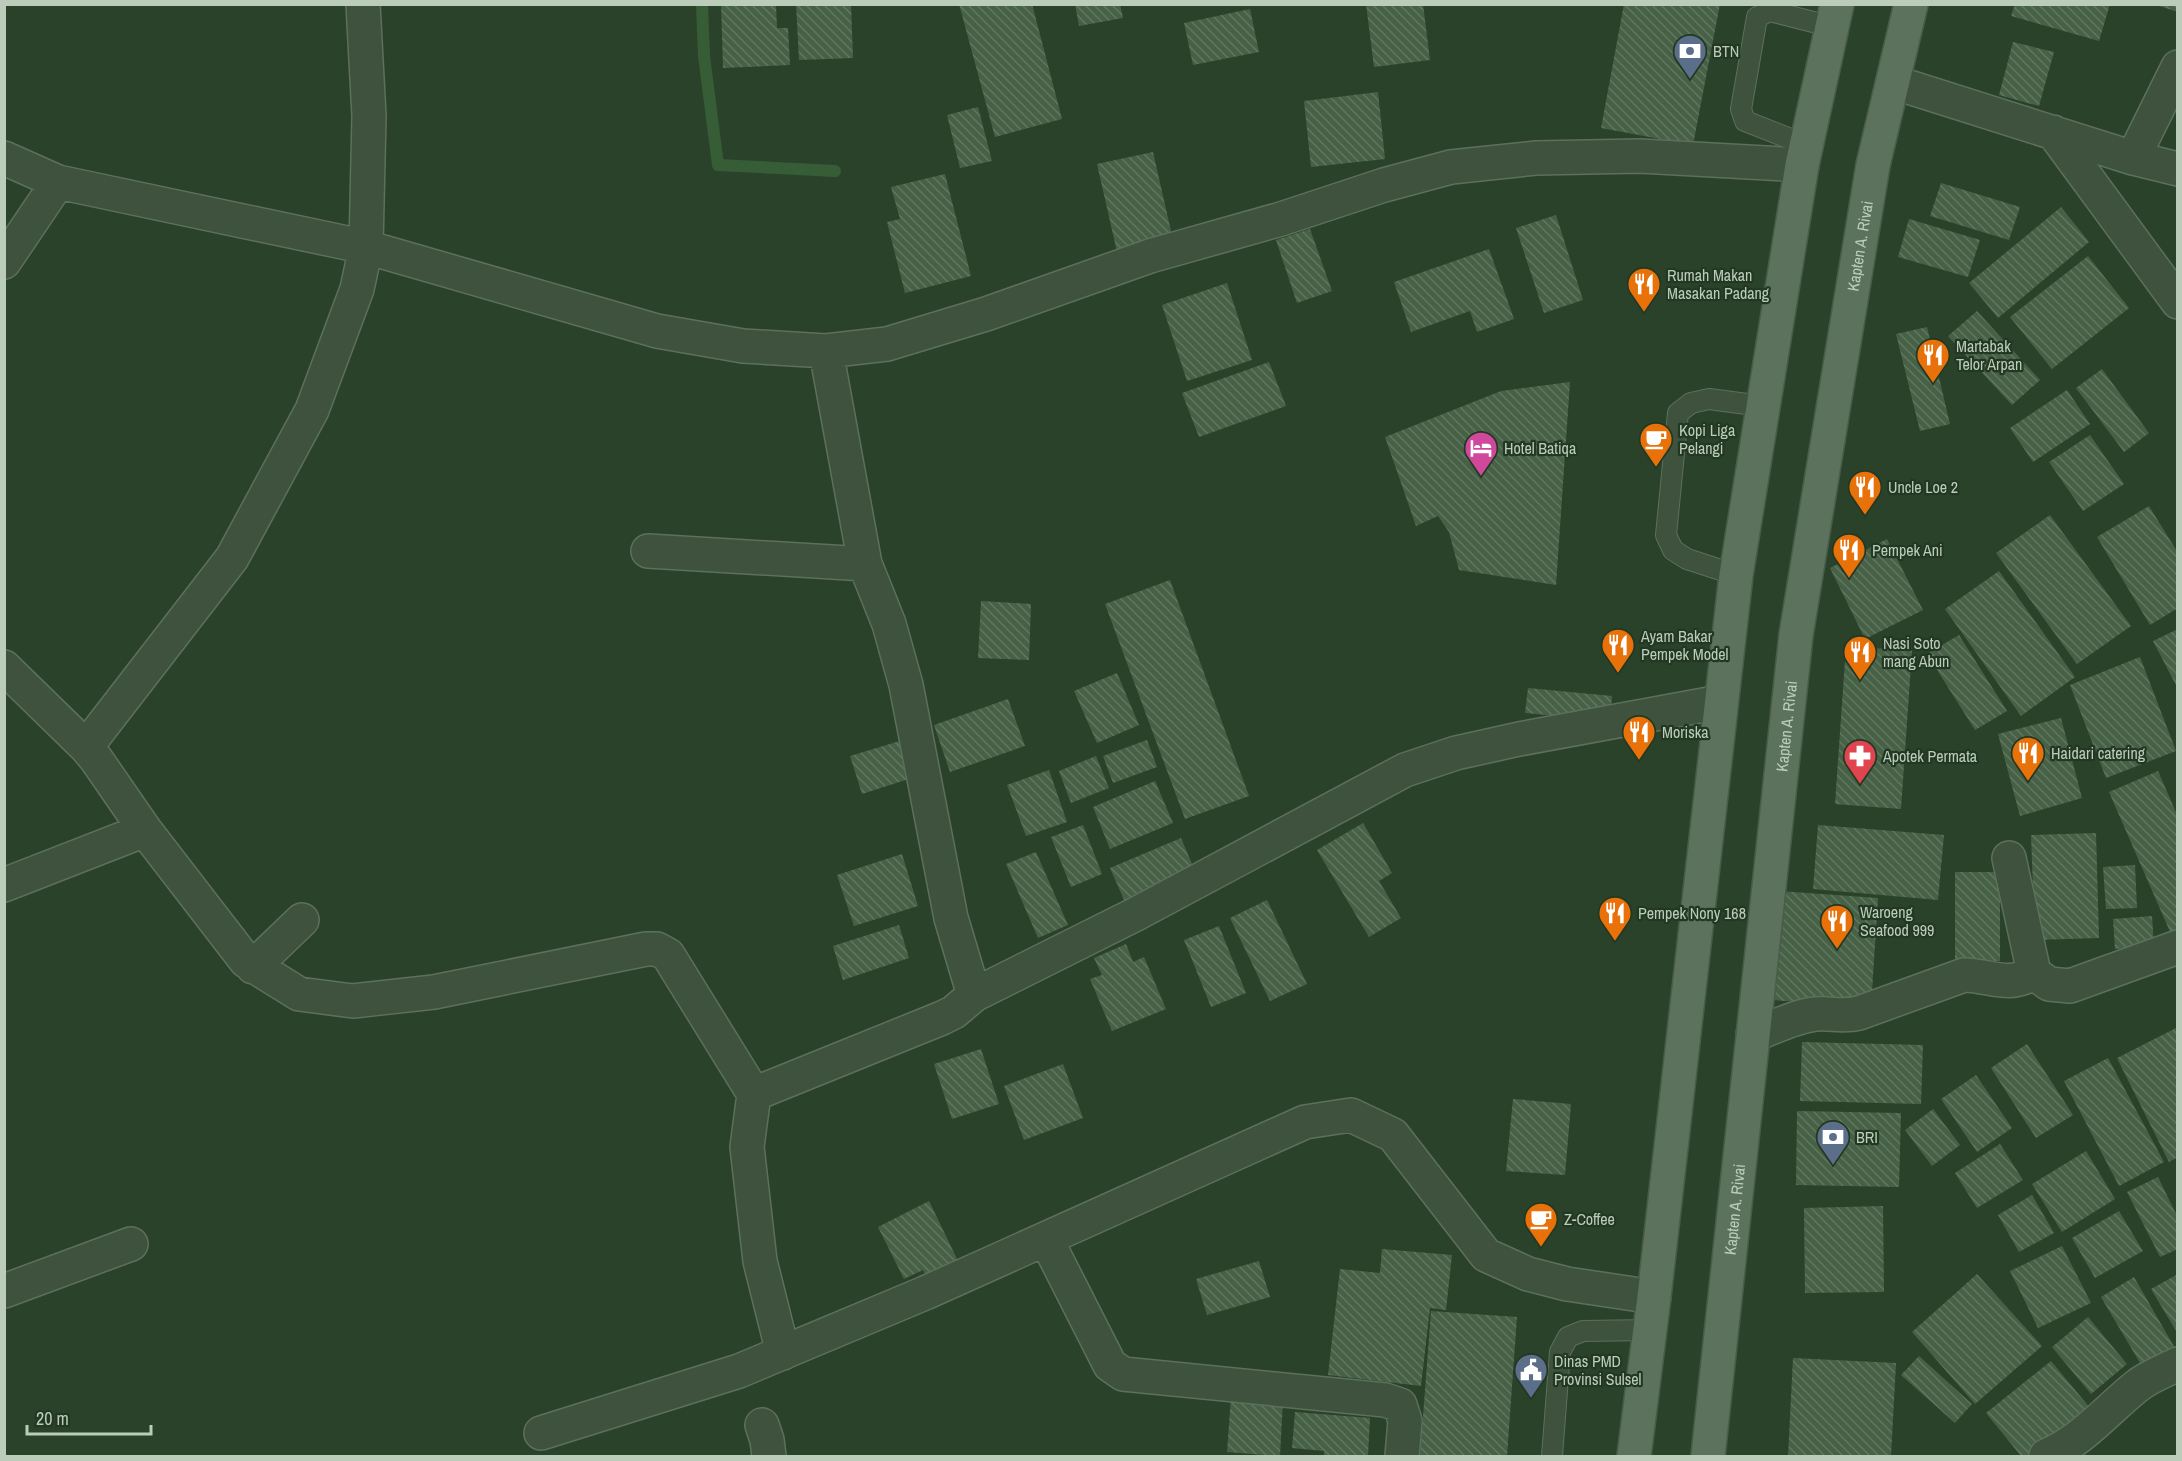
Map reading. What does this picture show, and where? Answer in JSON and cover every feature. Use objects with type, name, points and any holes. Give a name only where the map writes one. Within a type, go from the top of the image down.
[{"type":"main road","name":"Kapten A. Rivai","points":[[1708,1456],[1796,635],[1873,165],[1911,4]]},
{"type":"main road","points":[[1634,1456],[1736,574],[1804,155],[1835,16]]},
{"type":"street","points":[[86,747],[232,558],[312,410],[357,289],[366,247],[369,116],[363,4]]},
{"type":"street","points":[[2133,158],[2178,67]]},
{"type":"street","points":[[1893,82],[2133,158],[2178,169]]},
{"type":"street","points":[[2053,132],[2178,302]]},
{"type":"street","points":[[4,158],[58,182],[366,247],[657,331],[743,346],[826,351],[887,344],[986,314],[1150,256],[1451,167],[1536,158],[1804,155]]},
{"type":"street","points":[[4,262],[58,182]]},
{"type":"street","points":[[826,351],[865,564],[889,624],[906,685],[951,918],[974,995]]},
{"type":"street","points":[[648,551],[865,564]]},
{"type":"street","points":[[4,668],[96,759],[145,830],[246,961],[299,994],[353,1001],[434,992],[645,949],[657,949],[668,955],[754,1094],[747,1147],[760,1261],[783,1353]]},
{"type":"street","points":[[754,1094],[942,1018],[954,1012],[974,995],[1136,914],[1405,770],[1456,753],[1519,739],[1720,702]]},
{"type":"street","points":[[4,885],[145,830]]},
{"type":"street","points":[[2009,858],[2034,974],[2049,984],[2070,986],[2178,947]]},
{"type":"street","points":[[254,967],[302,920]]},
{"type":"street","points":[[1753,1035],[1802,1017],[1817,1014],[1846,1016],[1859,1013],[1964,975],[2014,982],[2034,974]]},
{"type":"street","points":[[541,1433],[739,1371],[925,1293],[1305,1122],[1351,1115],[1393,1135],[1486,1255],[1528,1274],[1567,1284],[1654,1297]]},
{"type":"street","points":[[1046,1239],[1110,1365],[1123,1374],[1385,1400],[1401,1406],[1405,1421],[1402,1456]]},
{"type":"street","points":[[4,1291],[131,1244]]},
{"type":"street","points":[[2046,1456],[2060,1450],[2103,1417],[2138,1385],[2178,1364]]},
{"type":"street","points":[[762,1425],[769,1456]]},
{"type":"lane","points":[[1804,155],[1745,121],[1741,109],[1757,17],[1770,11],[1835,16]]},
{"type":"lane","points":[[1736,574],[1687,559],[1673,550],[1666,535],[1678,413],[1691,403],[1709,399],[1762,406]]},
{"type":"lane","points":[[1552,1456],[1560,1352],[1568,1337],[1583,1331],[1650,1330]]},
{"type":"building","points":[[721,4],[776,4],[777,28],[788,28],[790,65],[723,68]]},
{"type":"building","points":[[796,4],[851,4],[853,58],[799,60]]},
{"type":"building","points":[[959,4],[1032,4],[1062,119],[995,137]]},
{"type":"building","points":[[1075,4],[1120,4],[1123,18],[1079,26]]},
{"type":"building","points":[[1366,4],[1423,4],[1430,60],[1374,67]]},
{"type":"building","points":[[1624,4],[1720,4],[1693,145],[1601,128]]},
{"type":"building","points":[[2015,4],[2110,4],[2099,41],[2011,16]]},
{"type":"building","points":[[2178,4],[2178,12],[2156,5]]},
{"type":"building","points":[[1250,9],[1259,52],[1193,65],[1184,23]]},
{"type":"building","points":[[2013,42],[2054,52],[2039,106],[1999,95]]},
{"type":"building","points":[[1378,92],[1385,159],[1311,167],[1304,101]]},
{"type":"building","points":[[978,107],[992,161],[960,168],[947,115]]},
{"type":"building","points":[[1153,152],[1173,240],[1117,252],[1097,164]]},
{"type":"building","points":[[945,174],[971,276],[905,293],[887,222],[900,219],[891,187]]},
{"type":"building","points":[[1941,183],[2020,207],[2009,240],[1930,216]]},
{"type":"building","points":[[2061,207],[2089,242],[1998,318],[1969,283]]},
{"type":"building","points":[[1556,215],[1583,300],[1544,313],[1516,228]]},
{"type":"building","points":[[1909,219],[1980,240],[1968,277],[1898,257]]},
{"type":"building","points":[[1310,229],[1332,291],[1297,303],[1276,240]]},
{"type":"building","points":[[1489,249],[1514,319],[1477,332],[1470,311],[1411,332],[1394,282]]},
{"type":"building","points":[[2088,256],[2129,308],[2052,369],[2010,317]]},
{"type":"building","points":[[1227,283],[1252,360],[1187,381],[1162,305]]},
{"type":"building","points":[[1977,311],[2040,380],[2012,405],[1948,336]]},
{"type":"building","points":[[1927,327],[1950,424],[1920,431],[1896,334]]},
{"type":"building","points":[[1269,362],[1286,406],[1199,437],[1182,393]]},
{"type":"building","points":[[2102,369],[2149,433],[2124,452],[2076,388]]},
{"type":"building","name":"Hotel Batiqa","points":[[1570,382],[1556,585],[1459,570],[1449,532],[1438,516],[1416,526],[1385,437],[1501,391]]},
{"type":"building","points":[[2067,390],[2090,424],[2033,462],[2010,428]]},
{"type":"building","points":[[2090,435],[2124,484],[2083,511],[2049,462]]},
{"type":"building","points":[[2149,506],[2178,553],[2178,608],[2150,625],[2097,537]]},
{"type":"building","points":[[2050,515],[2131,626],[2077,664],[1996,553]]},
{"type":"building","points":[[1887,539],[1923,610],[1865,639],[1830,568]]},
{"type":"building","points":[[1999,571],[2075,677],[2021,716],[1945,609]]},
{"type":"building","points":[[1170,580],[1249,796],[1185,819],[1105,604]]},
{"type":"building","points":[[981,601],[1031,604],[1029,660],[978,658]]},
{"type":"building","points":[[2178,629],[2178,689],[2153,641]]},
{"type":"building","points":[[1959,635],[2007,711],[1975,730],[1927,654]]},
{"type":"building","points":[[1846,646],[1912,651],[1901,809],[1835,804]]},
{"type":"building","points":[[2140,657],[2176,751],[2106,778],[2070,685]]},
{"type":"building","points":[[1117,673],[1139,725],[1097,743],[1074,691]]},
{"type":"building","points":[[1528,688],[1612,696],[1610,721],[1525,713]]},
{"type":"building","points":[[1008,699],[1025,746],[950,772],[934,725]]},
{"type":"building","points":[[2061,718],[2082,798],[2020,816],[1998,734]]},
{"type":"building","points":[[903,740],[915,777],[862,794],[850,756]]},
{"type":"building","points":[[1147,740],[1157,767],[1113,783],[1103,756]]},
{"type":"building","points":[[1096,756],[1109,788],[1071,803],[1059,771]]},
{"type":"building","points":[[1049,770],[1067,822],[1026,836],[1007,785]]},
{"type":"building","points":[[2158,771],[2178,817],[2178,932],[2171,934],[2109,792]]},
{"type":"building","points":[[1155,781],[1173,823],[1110,849],[1093,807]]},
{"type":"building","points":[[1363,823],[1392,873],[1379,881],[1401,918],[1369,937],[1317,850]]},
{"type":"building","points":[[1083,825],[1102,874],[1071,887],[1051,837]]},
{"type":"building","points":[[1818,825],[1944,835],[1938,900],[1813,889]]},
{"type":"building","points":[[2096,833],[2099,938],[2035,940],[2031,835]]},
{"type":"building","points":[[1181,838],[1195,871],[1125,902],[1110,868]]},
{"type":"building","points":[[1036,852],[1068,925],[1038,938],[1006,864]]},
{"type":"building","points":[[902,854],[918,906],[854,926],[837,875]]},
{"type":"building","points":[[2135,865],[2137,908],[2106,909],[2103,867]]},
{"type":"building","points":[[1955,872],[2000,872],[2000,961],[1955,961]]},
{"type":"building","points":[[1779,891],[1878,898],[1871,1007],[1772,1000]]},
{"type":"building","points":[[1267,900],[1307,984],[1270,1001],[1230,918]]},
{"type":"building","points":[[2152,916],[2154,946],[2115,949],[2113,919]]},
{"type":"building","points":[[899,925],[909,958],[843,980],[833,946]]},
{"type":"building","points":[[1219,926],[1246,993],[1211,1007],[1184,940]]},
{"type":"building","points":[[1126,944],[1133,962],[1144,957],[1166,1009],[1112,1031],[1090,979],[1102,975],[1094,958]]},
{"type":"building","points":[[2178,1027],[2178,1157],[2169,1162],[2117,1058]]},
{"type":"building","points":[[1802,1042],[1923,1045],[1921,1104],[1800,1101]]},
{"type":"building","points":[[2027,1044],[2073,1115],[2036,1138],[1991,1068]]},
{"type":"building","points":[[981,1049],[999,1104],[952,1119],[934,1064]]},
{"type":"building","points":[[2108,1058],[2164,1162],[2119,1186],[2064,1081]]},
{"type":"building","points":[[1063,1064],[1083,1118],[1024,1140],[1004,1086]]},
{"type":"building","points":[[1976,1075],[2012,1128],[1977,1152],[1941,1099]]},
{"type":"building","points":[[1513,1099],[1571,1104],[1565,1175],[1506,1171]]},
{"type":"building","points":[[1933,1109],[1960,1145],[1932,1166],[1905,1130]]},
{"type":"building","points":[[1797,1111],[1901,1113],[1899,1187],[1796,1185]]},
{"type":"building","points":[[2000,1144],[2023,1180],[1977,1208],[1955,1173]]},
{"type":"building","points":[[2086,1151],[2115,1199],[2062,1232],[2032,1184]]},
{"type":"building","points":[[2158,1177],[2178,1218],[2178,1249],[2160,1257],[2127,1192]]},
{"type":"building","points":[[2032,1195],[2054,1233],[2019,1252],[1998,1215]]},
{"type":"building","points":[[929,1201],[961,1267],[929,1283],[923,1270],[904,1279],[878,1227]]},
{"type":"building","points":[[1883,1206],[1884,1292],[1805,1293],[1804,1208]]},
{"type":"building","points":[[2119,1211],[2143,1251],[2095,1278],[2072,1238]]},
{"type":"building","points":[[2062,1246],[2091,1303],[2038,1328],[2010,1271]]},
{"type":"building","points":[[1382,1249],[1452,1255],[1446,1310],[1430,1308],[1421,1386],[1328,1375],[1340,1269],[1380,1273]]},
{"type":"building","points":[[1259,1261],[1270,1297],[1207,1315],[1196,1279]]},
{"type":"building","points":[[1977,1274],[2042,1346],[1975,1404],[1912,1332]]},
{"type":"building","points":[[2178,1274],[2178,1334],[2151,1289]]},
{"type":"building","points":[[2134,1277],[2176,1350],[2143,1368],[2101,1297]]},
{"type":"building","points":[[1431,1311],[1517,1317],[1507,1456],[1420,1456]]},
{"type":"building","points":[[2088,1317],[2127,1364],[2091,1394],[2052,1347]]},
{"type":"building","points":[[1919,1356],[1972,1404],[1955,1423],[1901,1375]]},
{"type":"building","points":[[1793,1358],[1896,1363],[1891,1456],[1788,1456]]},
{"type":"building","points":[[2051,1361],[2090,1408],[2030,1456],[2021,1456],[1986,1413]]},
{"type":"building","points":[[1231,1396],[1283,1400],[1280,1456],[1227,1452]]},
{"type":"building","points":[[1295,1412],[1370,1418],[1368,1456],[1324,1456],[1324,1451],[1292,1448]]},
{"type":"waterway","points":[[702,4],[704,56],[718,165],[835,171]]},
{"type":"place","name":"BTN","points":[[1690,80]]},
{"type":"place","name":"Rumah Makan Masakan Padang","points":[[1644,313]]},
{"type":"place","name":"Martabak Telor Arpan","points":[[1933,384]]},
{"type":"place","name":"Kopi Liga Pelangi","points":[[1656,468]]},
{"type":"place","name":"Hotel Batiqa","points":[[1481,477]]},
{"type":"place","name":"Uncle Loe 2","points":[[1865,516]]},
{"type":"place","name":"Pempek Ani","points":[[1849,579]]},
{"type":"place","name":"Ayam Bakar Pempek Model","points":[[1618,674]]},
{"type":"place","name":"Nasi Soto mang Abun","points":[[1860,681]]},
{"type":"place","name":"Moriska","points":[[1639,761]]},
{"type":"place","name":"Haidari catering","points":[[2028,782]]},
{"type":"place","name":"Apotek Permata","points":[[1860,785]]},
{"type":"place","name":"Pempek Nony 168","points":[[1615,942]]},
{"type":"place","name":"Waroeng Seafood 999","points":[[1837,950]]},
{"type":"place","name":"BRI","points":[[1833,1166]]},
{"type":"place","name":"Z-Coffee","points":[[1541,1248]]},
{"type":"place","name":"Dinas PMD Provinsi Sulsel","points":[[1531,1399]]}]
